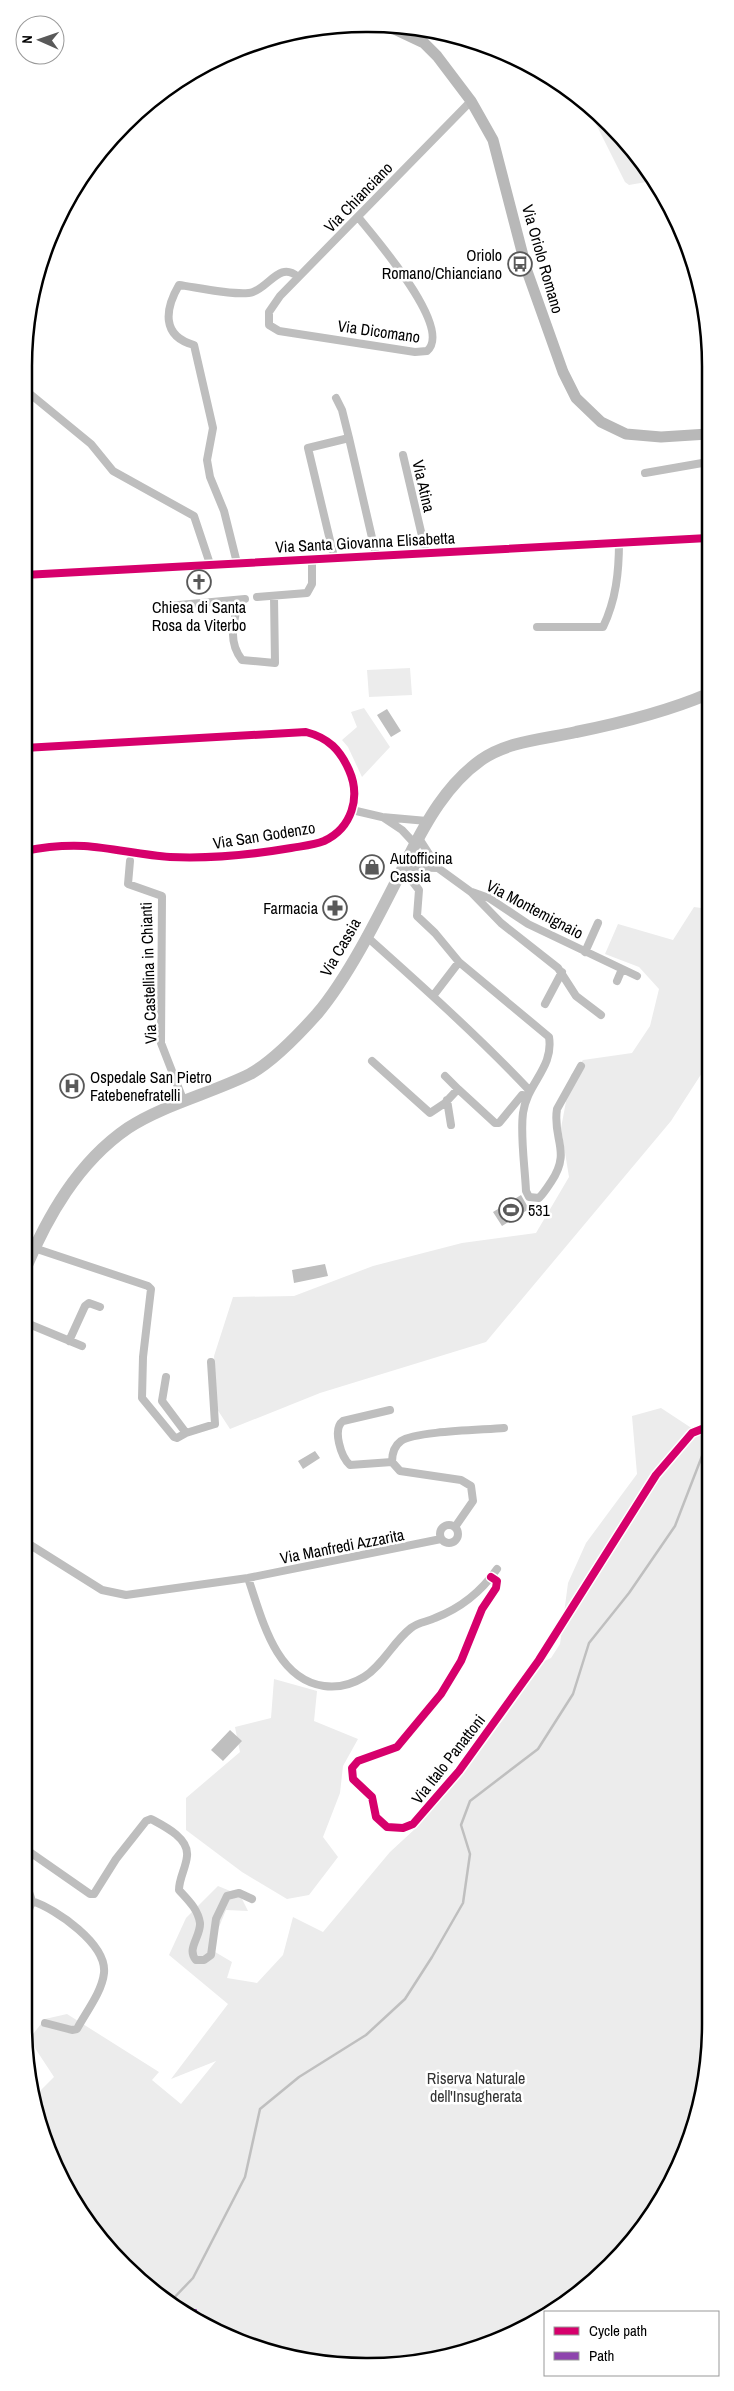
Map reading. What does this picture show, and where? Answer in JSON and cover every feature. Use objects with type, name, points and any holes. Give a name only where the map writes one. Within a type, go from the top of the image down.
[{"type":"main road","name":"Via Cassia","points":[[32,1253],[64,1196],[100,1151],[130,1127],[252,1073],[284,1046],[324,1005],[366,936],[427,821],[463,775],[495,752],[528,742],[625,721],[702,696]]},
{"type":"street","name":"Via Oriolo Romano","points":[[406,35],[424,43],[452,73],[471,100],[496,147],[527,271],[566,379],[576,398],[602,422],[626,434],[669,437],[702,434]]},
{"type":"street","name":"Via Chianciano","points":[[268,316],[276,301],[471,100]]},
{"type":"street","name":"Via Dicomano","points":[[268,316],[269,325],[279,331],[415,352],[425,352],[430,348],[433,341],[433,332],[416,293],[358,217]]},
{"type":"street","points":[[237,563],[224,511],[210,477],[207,460],[214,428],[194,345],[177,338],[168,324],[171,299],[179,285],[251,293],[264,286],[277,274],[292,272],[298,278]]},
{"type":"street","points":[[32,396],[91,444],[113,471],[194,516],[210,564]]},
{"type":"street","points":[[336,398],[342,410],[376,555]]},
{"type":"street","points":[[334,557],[308,448],[349,438]]},
{"type":"street","name":"Via Atina","points":[[402,455],[426,553]]},
{"type":"street","points":[[645,473],[702,463]]},
{"type":"street","name":"Via Santa Giovanna Elisabetta","points":[[32,575],[702,538]]},
{"type":"street","points":[[537,628],[603,627],[613,606],[619,561],[618,542]]},
{"type":"street","points":[[257,597],[307,594],[312,584],[312,559]]},
{"type":"street","points":[[157,607],[242,600],[233,622],[233,643],[236,652],[242,660],[275,663],[274,596]]},
{"type":"street","points":[[32,748],[306,732],[325,739],[340,752],[354,784],[352,810],[382,818],[427,821]]},
{"type":"street","name":"Via San Godenzo","points":[[32,850],[53,846],[84,846],[171,857],[228,858],[324,841],[342,827],[352,810]]},
{"type":"street","name":"Via Montemignaio","points":[[382,818],[416,840],[438,868],[471,892],[501,923],[562,972],[576,996],[601,1015]]},
{"type":"street","name":"Via Castellina in Chianti","points":[[130,861],[128,884],[162,896],[161,1043],[184,1102]]},
{"type":"street","points":[[403,868],[438,868]]},
{"type":"street","points":[[403,868],[419,890],[417,916],[435,933],[459,962],[549,1037],[551,1050],[549,1059],[529,1094],[523,1113],[526,1191],[529,1197],[534,1199],[544,1193],[560,1170],[562,1156],[556,1116],[557,1109],[581,1066]]},
{"type":"street","name":"Via Montemignaio","points":[[471,892],[488,897],[522,922],[637,976]]},
{"type":"street","name":"Via Montemignaio","points":[[585,952],[598,923]]},
{"type":"street","points":[[366,936],[499,1058],[529,1094]]},
{"type":"street","points":[[433,996],[459,962]]},
{"type":"street","points":[[617,981],[622,969]]},
{"type":"street","points":[[545,1004],[562,972]]},
{"type":"street","points":[[372,1061],[430,1113],[448,1100],[458,1089]]},
{"type":"street","points":[[445,1076],[495,1123],[499,1123],[522,1095],[529,1094]]},
{"type":"street","points":[[448,1100],[451,1125]]},
{"type":"street","points":[[34,1248],[148,1286],[152,1289],[143,1358],[142,1398],[174,1437],[181,1437],[186,1433],[215,1424],[211,1362]]},
{"type":"street","points":[[69,1340],[85,1306],[90,1303],[100,1307]]},
{"type":"street","points":[[32,1325],[82,1346]]},
{"type":"street","points":[[166,1377],[162,1401],[186,1433]]},
{"type":"street","points":[[390,1410],[344,1421],[339,1424],[337,1430],[344,1458],[350,1465],[392,1462]]},
{"type":"street","points":[[455,1527],[473,1502],[473,1492],[469,1484],[453,1479],[404,1472],[396,1468],[392,1462],[395,1448],[405,1439],[504,1428]]},
{"type":"street","name":"Via Italo Panattoni","points":[[492,1576],[497,1582],[496,1588],[482,1609],[461,1661],[441,1694],[397,1747],[358,1761],[352,1768],[353,1779],[372,1797],[376,1817],[387,1828],[403,1828],[413,1824],[459,1770],[568,1617],[607,1550],[656,1475],[688,1437],[702,1431]]},
{"type":"street","points":[[447,1525],[455,1527],[458,1532],[456,1540],[448,1544],[441,1539],[442,1528],[447,1525]]},
{"type":"street","name":"Via Manfredi Azzarita","points":[[32,1546],[110,1594],[132,1595],[248,1578],[441,1539]]},
{"type":"street","name":"Via Italo Panattoni","points":[[248,1578],[266,1628],[287,1668],[306,1682],[332,1687],[351,1684],[373,1671],[409,1630],[421,1622],[452,1610],[483,1587],[496,1569]]},
{"type":"street","points":[[32,1854],[62,1876],[90,1894],[94,1894],[116,1859],[146,1821],[151,1819],[172,1831],[186,1847],[188,1855],[179,1890],[192,1904],[199,1916],[200,1926],[192,1948],[193,1956],[196,1960],[204,1960],[211,1955],[216,1919],[227,1896],[239,1893],[252,1899]]},
{"type":"street","points":[[32,1901],[45,1905],[91,1941],[102,1960],[104,1973],[100,1985],[77,2028],[72,2030],[45,2023]]},
{"type":"green space","points":[[595,122],[618,146],[646,182],[629,185],[625,182]]},
{"type":"green space","points":[[410,668],[412,695],[369,697],[367,670]]},
{"type":"green space","points":[[364,708],[390,747],[362,777],[348,747],[342,740],[357,727],[351,712]]},
{"type":"green space","points":[[694,907],[702,908],[702,1073],[671,1121],[486,1342],[320,1393],[230,1429],[217,1409],[214,1356],[233,1297],[294,1296],[373,1266],[462,1243],[536,1233],[569,1177],[561,1128],[571,1075],[583,1060],[632,1053],[650,1026],[659,989],[639,967],[605,954],[618,924],[673,940]]},
{"type":"green space","name":"Riserva Naturale dell'Insugherata","points":[[661,1408],[696,1431],[702,1424],[702,2024],[699,2068],[695,2089],[684,2132],[676,2152],[657,2191],[645,2210],[604,2261],[553,2302],[534,2314],[495,2333],[454,2347],[411,2356],[345,2358],[323,2356],[280,2347],[239,2333],[200,2314],[163,2289],[130,2261],[89,2210],[67,2172],[50,2132],[40,2091],[54,2077],[33,2045],[32,2035],[45,2019],[67,2014],[159,2072],[152,2080],[181,2104],[216,2061],[171,2079],[228,2004],[169,1955],[186,1918],[218,1886],[240,1895],[248,1911],[226,1910],[210,1949],[232,1962],[227,1978],[257,1983],[283,1955],[293,1917],[323,1932],[390,1852],[416,1828],[505,1717],[540,1663],[551,1658],[560,1644],[568,1583],[586,1543],[637,1474],[632,1416]]},
{"type":"green space","points":[[274,1679],[317,1691],[314,1721],[358,1739],[343,1766],[340,1793],[323,1837],[338,1857],[309,1895],[287,1899],[242,1872],[186,1830],[186,1798],[240,1752],[235,1727],[271,1718]]},
{"type":"shaded area","points":[[387,709],[401,731],[391,737],[377,715]]},
{"type":"shaded area","name":"531","points":[[521,1195],[529,1209],[502,1226],[493,1212]]},
{"type":"shaded area","points":[[325,1264],[328,1276],[294,1283],[292,1270]]},
{"type":"shaded area","points":[[315,1451],[320,1458],[303,1469],[298,1461]]},
{"type":"shaded area","points":[[230,1730],[242,1741],[223,1761],[211,1750]]},
{"type":"waterway","points":[[174,2297],[193,2278],[245,2177],[260,2109],[299,2077],[366,2035],[405,1999],[432,1957],[463,1903],[470,1854],[461,1825],[470,1801],[538,1749],[573,1694],[589,1643],[629,1593],[675,1526],[702,1456]]},
{"type":"cycle path","points":[[32,575],[702,538]]},
{"type":"cycle path","points":[[32,748],[306,732],[327,741],[338,751],[349,770],[353,780],[354,791],[352,811],[347,820],[334,835],[316,844],[216,857],[170,857],[84,846],[32,849]]},
{"type":"cycle path","points":[[491,1577],[497,1581],[496,1588],[482,1609],[461,1661],[441,1694],[397,1747],[358,1761],[352,1768],[353,1779],[372,1797],[376,1817],[387,1827],[403,1828],[413,1824],[459,1771],[539,1660],[656,1475],[692,1433],[702,1429]]},
{"type":"place","name":"Oriolo Romano/Chianciano","points":[[520,264]]},
{"type":"place","name":"Chiesa di Santa Rosa da Viterbo","points":[[199,582]]},
{"type":"place","name":"Autofficina Cassia","points":[[372,867]]},
{"type":"place","name":"Farmacia","points":[[335,908]]},
{"type":"place","name":"Ospedale San Pietro Fatebenefratelli","points":[[72,1086]]},
{"type":"place","name":"531","points":[[511,1210]]}]
